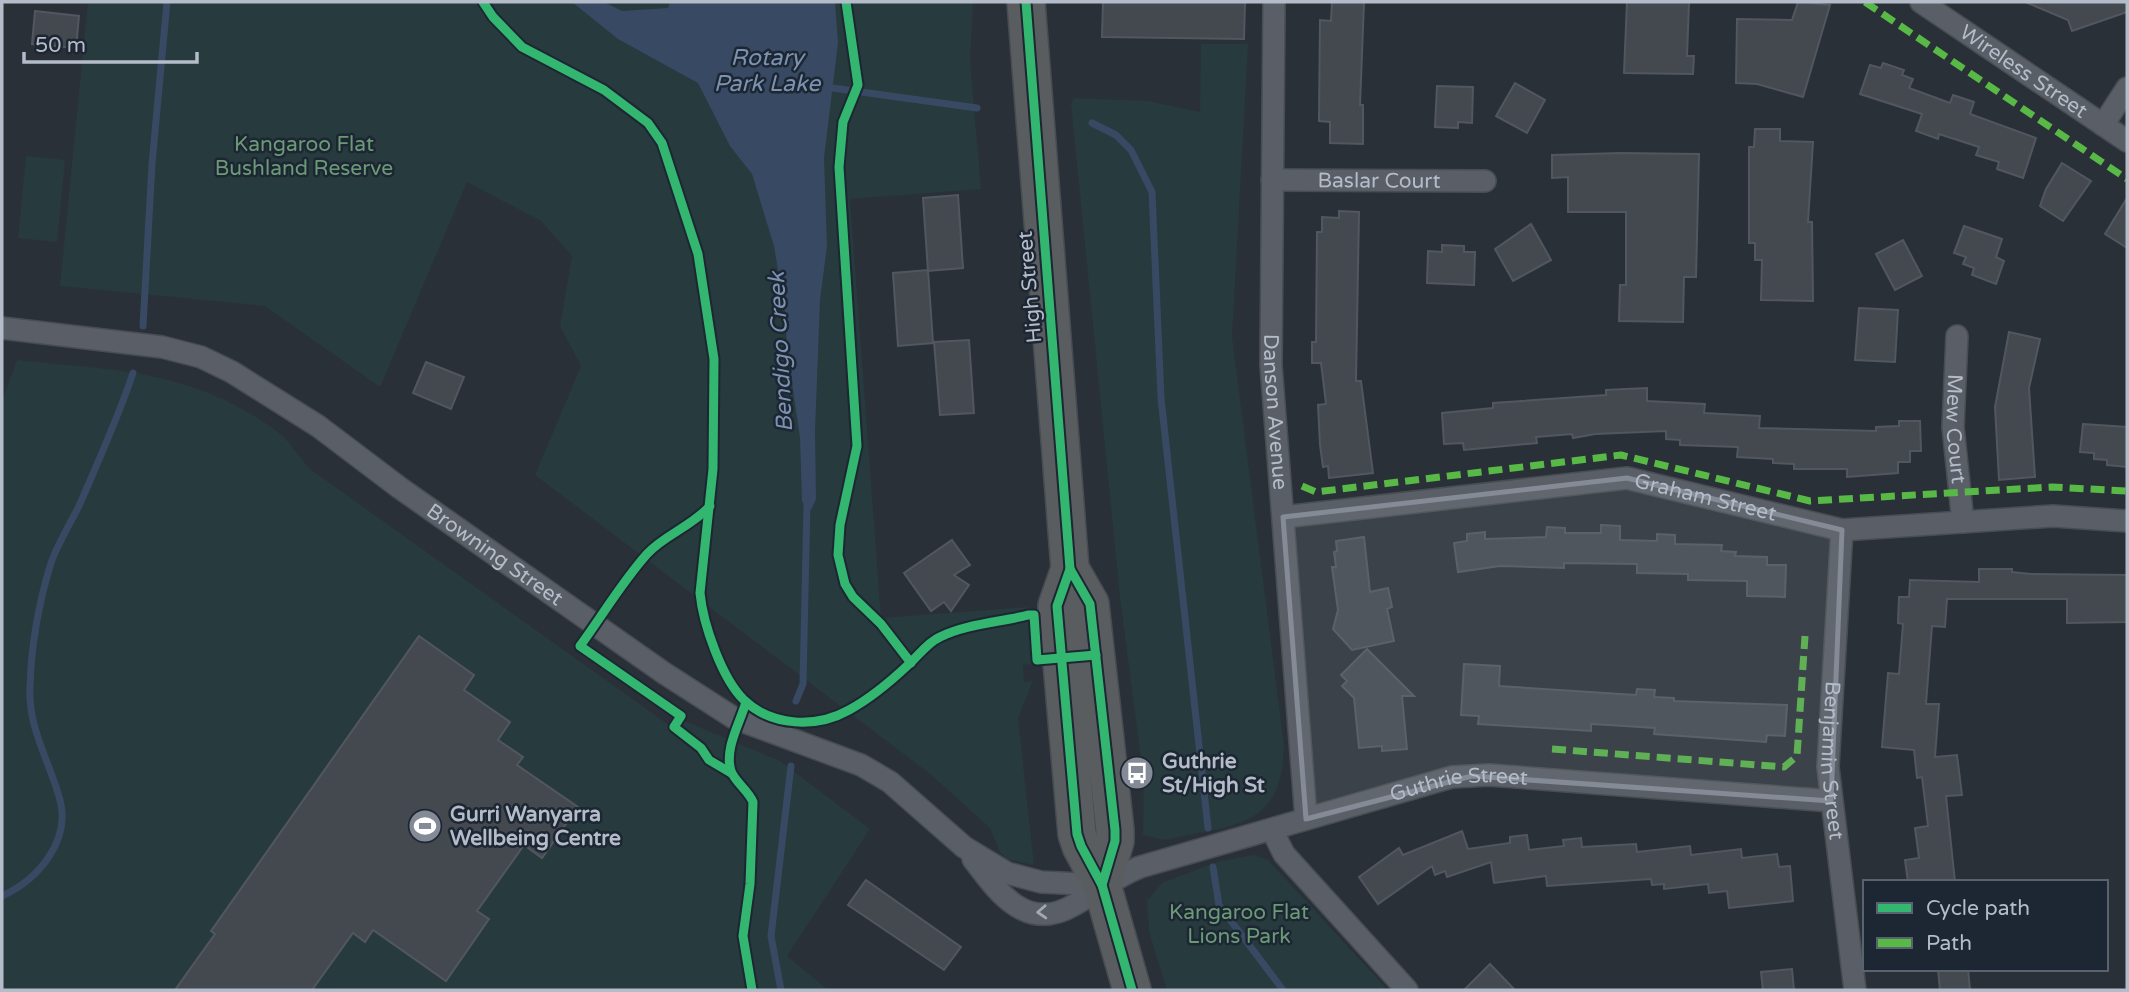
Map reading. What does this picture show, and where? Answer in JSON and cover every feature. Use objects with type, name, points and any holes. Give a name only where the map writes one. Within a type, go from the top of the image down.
[{"type":"highway","name":"High Street","points":[[1026,2],[1070,569],[1090,604],[1115,830],[1115,841],[1102,885]]},
{"type":"highway","points":[[1102,885],[1132,990]]},
{"type":"street","name":"Danson Avenue","points":[[1274,2],[1270,365],[1306,819]]},
{"type":"street","name":"Wireless Street","points":[[1921,2],[2127,141]]},
{"type":"street","points":[[2103,125],[2127,88]]},
{"type":"street","name":"Baslar Court","points":[[1272,180],[1485,181]]},
{"type":"street","name":"Browning Street","points":[[2,328],[162,347],[201,357],[232,372],[318,426],[391,482],[704,701],[750,725],[861,765],[890,782],[964,847],[990,865],[1026,880],[1102,885]]},
{"type":"street","name":"Mew Court","points":[[1957,336],[1953,427],[1963,522]]},
{"type":"street","name":"Graham Street","points":[[1283,517],[1627,478],[1842,530],[2053,516],[2127,521]]},
{"type":"street","name":"Benjamin Street","points":[[1842,530],[1829,740],[1831,801],[1855,990]]},
{"type":"street","name":"Guthrie Street","points":[[1102,885],[1140,867],[1428,782],[1472,776],[1831,801]]},
{"type":"street","points":[[1272,830],[1284,854],[1407,990]]},
{"type":"street","name":"Browning Street","points":[[964,847],[1002,897],[1032,914],[1073,906],[1102,885]]},
{"type":"highlighted area","points":[[1627,478],[1842,530],[1831,801],[1472,776],[1306,819],[1283,517]]},
{"type":"green space","name":"Kangaroo Flat Bushland Reserve","points":[[88,2],[973,2],[970,61],[981,189],[850,199],[881,618],[1028,607],[1033,664],[1023,665],[1024,682],[1033,681],[1018,718],[1034,865],[1006,859],[1000,852],[990,828],[929,773],[535,475],[581,366],[560,326],[572,256],[541,221],[467,182],[380,387],[265,306],[60,286]]},
{"type":"green space","points":[[1201,44],[1248,44],[1232,337],[1284,746],[1281,774],[1274,794],[1263,809],[1232,826],[1165,840],[1143,835],[1144,764],[1141,759],[1120,597],[1071,103],[1074,98],[1148,101],[1200,112]]},
{"type":"green space","points":[[26,156],[65,160],[57,242],[18,238]]},
{"type":"green space","points":[[17,360],[153,376],[184,384],[246,411],[278,432],[310,469],[669,725],[675,717],[780,761],[870,829],[787,956],[828,990],[2,990],[2,401]]},
{"type":"green space","name":"Kangaroo Flat Lions Park","points":[[1254,855],[1268,860],[1388,990],[1167,990],[1149,932],[1147,901],[1162,883],[1220,861]]},
{"type":"water","name":"Rotary Park Lake","points":[[572,2],[604,2],[622,11],[668,8],[670,2],[835,2],[838,43],[824,158],[827,246],[820,300],[815,431],[816,499],[811,510],[807,510],[802,501],[800,438],[774,246],[752,174],[730,146],[698,83],[618,39]]},
{"type":"building","points":[[1103,2],[1245,2],[1244,39],[1102,37]]},
{"type":"building","points":[[1332,2],[1364,2],[1360,105],[1363,105],[1363,144],[1330,143],[1330,122],[1319,121],[1320,20],[1331,21]]},
{"type":"building","points":[[1627,2],[1689,2],[1687,56],[1694,56],[1693,74],[1624,73]]},
{"type":"building","points":[[1798,2],[1830,5],[1803,97],[1757,84],[1736,83],[1737,19],[1792,20]]},
{"type":"building","points":[[2025,2],[2127,2],[2127,12],[2072,31],[2068,20]]},
{"type":"building","points":[[35,11],[79,16],[76,48],[32,44]]},
{"type":"building","points":[[1883,63],[1904,70],[1902,75],[1913,79],[1909,88],[1950,103],[1953,95],[1974,102],[1970,114],[2036,138],[2023,178],[1997,169],[1999,162],[1976,155],[1979,147],[1939,134],[1938,139],[1916,131],[1922,114],[1860,94],[1870,65],[1881,68]]},
{"type":"building","points":[[1515,83],[1545,100],[1527,133],[1496,116]]},
{"type":"building","points":[[1437,86],[1473,87],[1472,123],[1458,122],[1458,128],[1435,127]]},
{"type":"building","points":[[1755,129],[1780,129],[1780,141],[1813,142],[1808,222],[1812,222],[1813,301],[1761,300],[1762,260],[1755,260],[1755,243],[1749,243],[1749,147],[1754,147]]},
{"type":"building","points":[[1699,154],[1696,277],[1684,277],[1683,322],[1619,321],[1620,285],[1626,285],[1626,212],[1568,212],[1568,177],[1552,178],[1552,155]]},
{"type":"building","points":[[2062,163],[2091,181],[2063,221],[2040,206],[2046,189]]},
{"type":"building","points":[[958,195],[963,268],[928,271],[923,198]]},
{"type":"building","points":[[2127,198],[2127,248],[2105,234]]},
{"type":"building","points":[[1339,211],[1359,212],[1356,381],[1361,381],[1373,473],[1329,478],[1328,466],[1323,467],[1320,445],[1318,405],[1326,404],[1321,363],[1312,363],[1312,342],[1316,342],[1317,232],[1322,232],[1322,217],[1339,218]]},
{"type":"building","points":[[1531,224],[1551,260],[1513,281],[1495,249]]},
{"type":"building","points":[[1964,226],[2002,239],[1996,257],[2004,261],[1996,284],[1972,275],[1974,268],[1963,264],[1966,257],[1954,253]]},
{"type":"building","points":[[1903,240],[1922,276],[1895,290],[1876,254]]},
{"type":"building","points":[[1442,245],[1464,246],[1464,252],[1475,252],[1474,285],[1427,283],[1428,251],[1442,252]]},
{"type":"building","points":[[928,270],[933,343],[898,346],[893,273]]},
{"type":"building","points":[[1859,308],[1898,310],[1895,362],[1855,360]]},
{"type":"building","points":[[2009,332],[2040,339],[2029,388],[2035,477],[1999,480],[1995,407]]},
{"type":"building","points":[[969,340],[974,413],[940,415],[934,342]]},
{"type":"building","points":[[426,362],[464,377],[451,409],[413,393]]},
{"type":"building","points":[[1647,388],[1647,401],[1705,404],[1704,413],[1760,416],[1759,428],[1876,431],[1876,427],[1899,426],[1899,421],[1920,421],[1921,451],[1910,451],[1910,462],[1898,462],[1898,473],[1847,477],[1847,469],[1794,469],[1794,464],[1773,463],[1773,459],[1737,457],[1738,447],[1680,445],[1680,440],[1666,439],[1666,431],[1595,434],[1573,438],[1572,434],[1536,437],[1537,443],[1464,450],[1463,443],[1444,444],[1442,413],[1493,408],[1493,403],[1606,395],[1606,390]]},
{"type":"building","points":[[2083,424],[2127,427],[2127,467],[2107,465],[2107,460],[2094,459],[2094,453],[2080,452]]},
{"type":"building","points":[[1601,525],[1620,526],[1620,540],[1657,541],[1657,534],[1675,535],[1675,544],[1722,545],[1721,551],[1736,552],[1735,556],[1767,557],[1767,565],[1786,565],[1785,597],[1747,596],[1747,581],[1688,580],[1688,574],[1637,573],[1637,564],[1564,563],[1564,568],[1500,566],[1458,572],[1454,543],[1467,541],[1467,534],[1485,532],[1485,539],[1546,537],[1547,527],[1565,528],[1565,533],[1601,533]]},
{"type":"building","points":[[1364,537],[1370,592],[1388,588],[1392,607],[1387,609],[1394,641],[1352,650],[1333,629],[1338,610],[1332,567],[1336,567],[1336,541]]},
{"type":"building","points":[[952,540],[970,565],[954,575],[969,585],[951,611],[944,602],[931,611],[904,573]]},
{"type":"building","points":[[1979,569],[2012,569],[2012,572],[2031,574],[2127,575],[2127,622],[2067,623],[2067,599],[1947,599],[1945,627],[1932,626],[1926,704],[1939,704],[1935,757],[1957,755],[1962,795],[1946,796],[1955,880],[1908,880],[1905,860],[1919,858],[1915,828],[1928,826],[1922,777],[1917,778],[1914,750],[1882,747],[1888,673],[1899,674],[1903,624],[1898,623],[1899,597],[1909,597],[1910,580],[1979,582]]},
{"type":"building","name":"Gurri Wanyarra Wellbeing Centre","points":[[419,636],[474,675],[464,690],[510,722],[498,740],[523,757],[517,765],[578,807],[542,858],[524,845],[477,911],[489,919],[446,981],[373,930],[365,942],[353,933],[312,990],[175,990],[215,934],[211,931]]},
{"type":"building","points":[[1367,649],[1414,696],[1402,696],[1407,749],[1382,751],[1382,746],[1359,748],[1354,698],[1342,686],[1347,681],[1341,675]]},
{"type":"building","points":[[1464,664],[1500,666],[1499,686],[1636,695],[1637,689],[1655,690],[1654,697],[1674,698],[1674,701],[1787,705],[1785,736],[1767,735],[1766,742],[1654,734],[1655,728],[1609,725],[1591,724],[1591,731],[1478,724],[1479,716],[1461,715]]},
{"type":"building","points":[[1462,831],[1468,849],[1510,843],[1510,837],[1527,835],[1529,850],[1564,846],[1563,840],[1581,838],[1582,847],[1636,844],[1637,852],[1690,846],[1691,855],[1741,849],[1742,858],[1777,854],[1779,867],[1790,866],[1793,901],[1729,908],[1727,891],[1709,893],[1708,884],[1664,889],[1664,884],[1652,885],[1651,879],[1547,886],[1546,876],[1494,883],[1491,862],[1447,877],[1445,871],[1435,875],[1432,866],[1378,904],[1359,877],[1399,848],[1403,855]]},
{"type":"building","points":[[866,880],[961,947],[944,970],[848,905]]},
{"type":"building","points":[[1490,964],[1515,990],[1464,990]]},
{"type":"building","points":[[1792,969],[1794,990],[1763,990],[1761,972]]},
{"type":"building","points":[[1938,971],[1968,971],[1970,990],[1940,990]]},
{"type":"waterway","points":[[143,326],[152,164],[167,2]]},
{"type":"waterway","points":[[825,87],[977,108]]},
{"type":"waterway","points":[[1092,123],[1116,135],[1131,150],[1152,192],[1161,398],[1208,828]]},
{"type":"waterway","points":[[2,896],[39,870],[56,845],[60,830],[60,800],[36,731],[30,703],[36,625],[51,563],[79,506],[133,373]]},
{"type":"waterway","name":"Bendigo Creek","points":[[796,701],[803,684],[807,503]]},
{"type":"waterway","name":"Bendigo Creek","points":[[781,990],[771,936],[791,766]]},
{"type":"waterway","points":[[1213,867],[1219,905],[1283,990]]},
{"type":"marked path","points":[[1865,2],[2127,179]]},
{"type":"marked path","points":[[1302,486],[1316,492],[1621,455],[1810,501],[2052,487],[2127,491]]},
{"type":"marked path","points":[[1552,749],[1784,767],[1797,756],[1805,636]]},
{"type":"cycle path","points":[[483,2],[493,17],[522,47],[604,90],[648,123],[662,143],[698,254],[714,359],[713,469],[700,593],[709,635],[721,665],[744,700],[755,709],[781,720],[823,720],[857,705],[880,689],[936,639],[961,629],[1028,615],[1034,615],[1037,660],[1096,655]]},
{"type":"cycle path","points":[[846,2],[858,85],[843,122],[839,167],[857,446],[840,525],[838,555],[845,584],[853,597],[881,624],[911,663]]},
{"type":"cycle path","points":[[1026,2],[1070,569],[1090,604],[1115,830],[1115,841],[1102,885]]},
{"type":"cycle path","points":[[710,506],[647,554],[580,646],[681,716],[674,727],[701,748],[709,760],[731,773]]},
{"type":"cycle path","points":[[1070,569],[1057,606],[1077,834],[1102,885],[1132,990]]},
{"type":"cycle path","points":[[746,702],[731,745],[729,763],[733,775],[753,802],[750,884],[743,936],[752,990]]},
{"type":"place","name":"Guthrie St/High St","points":[[1137,773]]},
{"type":"place","name":"Gurri Wanyarra Wellbeing Centre","points":[[425,826]]}]
